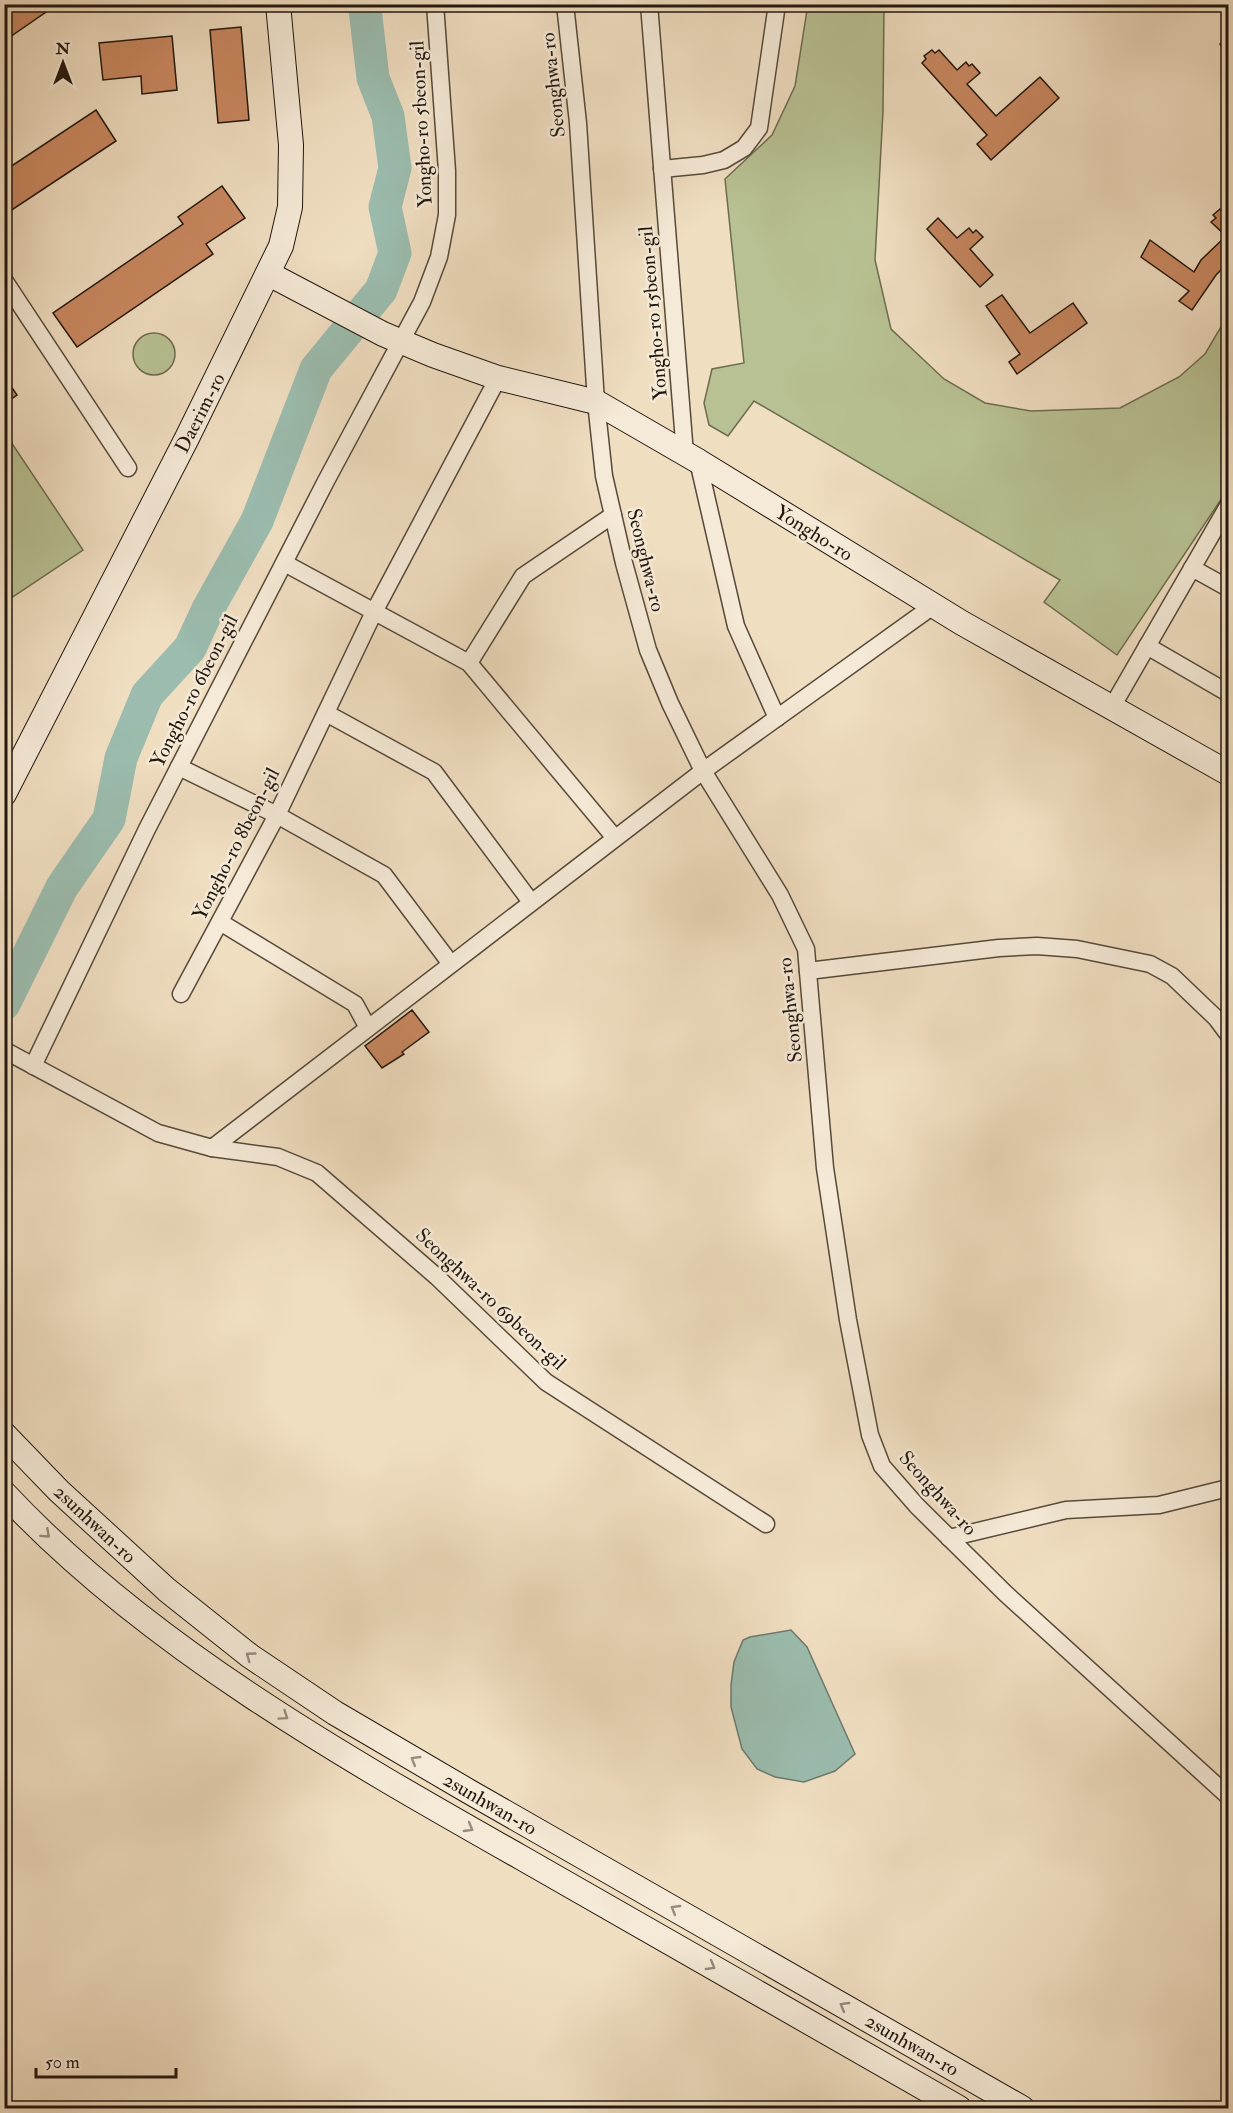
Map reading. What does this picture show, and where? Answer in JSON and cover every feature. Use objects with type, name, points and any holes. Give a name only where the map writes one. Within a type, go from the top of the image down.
[{"type":"street","name":"Daerim-ro","points":[[4,795],[269,274],[281,246],[290,207],[291,145],[278,4]]},
{"type":"street","name":"Yongho-ro 5beon-gil","points":[[392,337],[422,302],[439,257],[447,215],[445,119],[435,4]]},
{"type":"street","name":"Seonghwa-ro","points":[[565,4],[579,123],[596,402],[604,476],[624,563],[648,650],[670,703],[703,771],[780,895],[806,950],[825,1168],[848,1320],[870,1435],[882,1466],[917,1506],[1005,1593],[1228,1796]]},
{"type":"street","name":"Yongho-ro 15beon-gil","points":[[649,4],[662,169],[691,458],[736,626],[777,718]]},
{"type":"street","points":[[662,169],[703,165],[724,160],[744,148],[759,128],[777,4]]},
{"type":"street","name":"Yongho-ro","points":[[269,274],[392,337],[498,378],[596,402],[933,606],[1228,773]]},
{"type":"street","points":[[4,280],[128,468]]},
{"type":"street","name":"Yongho-ro 6beon-gil","points":[[33,1066],[179,767],[320,492],[392,337]]},
{"type":"street","name":"Yongho-ro 8beon-gil","points":[[181,994],[277,815],[374,612],[498,378]]},
{"type":"street","points":[[1112,707],[1228,506]]},
{"type":"street","points":[[469,663],[523,576],[613,515]]},
{"type":"street","points":[[288,565],[469,663],[615,838]]},
{"type":"street","points":[[1192,568],[1228,588]]},
{"type":"street","points":[[212,1148],[703,771],[933,606]]},
{"type":"street","points":[[1147,646],[1228,693]]},
{"type":"street","points":[[326,712],[434,772],[531,902]]},
{"type":"street","points":[[179,767],[277,815],[384,875],[451,964]]},
{"type":"street","points":[[220,922],[355,1005],[368,1028]]},
{"type":"street","points":[[808,971],[999,948],[1036,946],[1077,949],[1150,964],[1172,976],[1216,1018],[1228,1034]]},
{"type":"street","name":"Seonghwa-ro 69beon-gil","points":[[4,1050],[158,1133],[212,1148],[278,1157],[317,1173],[437,1277],[546,1382],[766,1524]]},
{"type":"street","name":"2sunhwan-ro","points":[[4,1434],[125,1554],[250,1656],[335,1713],[1022,2109]]},
{"type":"street","points":[[949,1538],[1066,1510],[1159,1505],[1228,1488]]},
{"type":"street","name":"2sunhwan-ro","points":[[4,1493],[29,1519],[82,1566],[154,1626],[317,1738],[451,1818],[960,2109]]},
{"type":"green space","points":[[808,4],[884,5],[883,111],[875,260],[891,329],[944,379],[985,403],[1031,411],[1120,408],[1179,377],[1205,354],[1228,315],[1228,489],[1117,655],[1044,602],[1060,580],[754,401],[728,436],[709,425],[704,403],[712,369],[744,363],[725,179],[772,135],[795,86]]},
{"type":"green space","points":[[154,333],[169,339],[175,354],[169,369],[154,375],[139,369],[133,354],[139,339]]},
{"type":"green space","points":[[11,442],[83,550],[5,602],[4,444]]},
{"type":"shaded area","points":[[791,1630],[807,1647],[855,1754],[835,1771],[804,1782],[775,1777],[757,1769],[742,1749],[731,1707],[734,1662],[743,1640]]},
{"type":"building","points":[[4,4],[40,4],[46,12],[4,41]]},
{"type":"building","points":[[241,27],[249,120],[218,123],[210,30]]},
{"type":"building","points":[[172,36],[177,90],[142,94],[141,76],[103,80],[99,43]]},
{"type":"building","points":[[1228,37],[1228,53],[1220,44]]},
{"type":"building","points":[[932,50],[935,53],[939,50],[957,70],[966,62],[969,66],[972,64],[980,73],[967,84],[996,116],[1040,77],[1059,98],[991,160],[977,144],[987,135],[922,63],[926,59],[924,56]]},
{"type":"building","points":[[96,110],[116,141],[4,215],[4,171]]},
{"type":"building","points":[[222,186],[245,218],[206,244],[213,254],[77,347],[53,313],[183,224],[178,217]]},
{"type":"building","points":[[1220,209],[1228,218],[1228,263],[1216,275],[1192,310],[1179,301],[1189,291],[1141,257],[1150,240],[1194,272],[1201,260],[1226,236],[1211,222],[1216,218],[1213,215]]},
{"type":"building","points":[[938,218],[957,238],[969,228],[973,233],[976,230],[983,237],[970,249],[993,275],[980,287],[927,229]]},
{"type":"building","points":[[1002,295],[1030,333],[1073,303],[1087,323],[1017,374],[1009,362],[1020,354],[986,306]]},
{"type":"building","points":[[4,376],[17,395],[4,404]]},
{"type":"building","points":[[412,1010],[429,1032],[402,1052],[404,1054],[382,1068],[365,1046]]},
{"type":"waterway","points":[[4,1004],[62,887],[109,819],[121,758],[147,695],[190,648],[208,609],[257,521],[316,369],[381,290],[395,253],[385,207],[395,168],[388,116],[373,78],[365,9],[367,4]]}]
